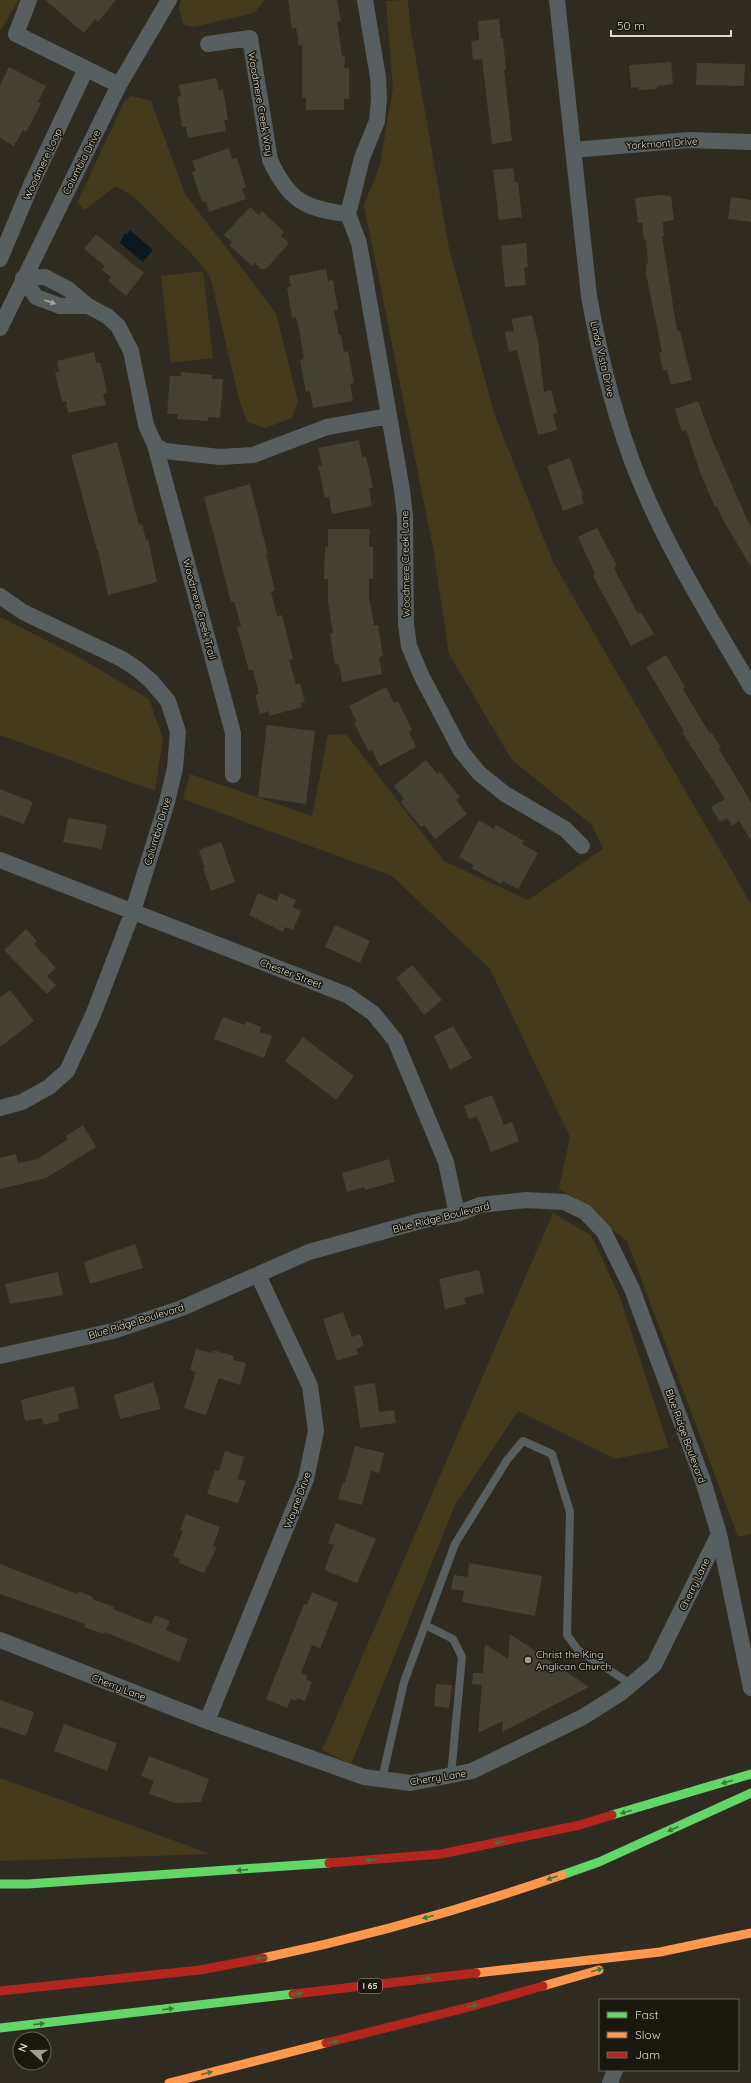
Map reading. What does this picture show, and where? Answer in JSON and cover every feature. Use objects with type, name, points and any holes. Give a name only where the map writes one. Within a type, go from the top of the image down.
[{"type":"highway","points":[[0,1884],[28,1884],[280,1868],[441,1854],[580,1825],[751,1774]]},
{"type":"highway","points":[[0,1991],[200,1970],[316,1947],[507,1894],[599,1862],[708,1814],[751,1793]]},
{"type":"highway","name":"I 65","points":[[0,2028],[660,1952],[751,1933]]},
{"type":"highway","points":[[169,2083],[473,2006],[660,1952]]},
{"type":"street","points":[[29,0],[16,34],[119,85]]},
{"type":"street","name":"Columbia Drive","points":[[0,328],[23,278],[119,85],[169,0]]},
{"type":"street","points":[[348,214],[358,172],[377,120],[379,99],[378,77],[365,0]]},
{"type":"street","name":"Linda Vista Drive","points":[[557,0],[589,296],[596,337],[609,392],[639,479],[667,541],[695,593],[751,687]]},
{"type":"street","name":"Woodmere Creek Way","points":[[208,44],[250,38],[270,160],[278,177],[288,190],[312,208],[348,214]]},
{"type":"street","name":"Woodmere Loop","points":[[0,259],[32,185],[86,69]]},
{"type":"street","name":"Yorkmont Drive","points":[[574,150],[689,140],[751,142]]},
{"type":"street","name":"Woodmere Creek Lane","points":[[348,214],[359,243],[405,517],[409,646],[421,675],[461,751],[479,773],[505,794],[565,829],[582,846]]},
{"type":"street","name":"Woodmere Creek Trail","points":[[23,278],[45,277],[68,289],[88,306],[107,316],[118,326],[131,351],[146,425],[156,445],[233,733],[233,775]]},
{"type":"street","points":[[23,278],[36,297],[60,306],[88,306]]},
{"type":"street","points":[[156,445],[165,451],[174,453],[238,457],[253,455],[327,427],[389,416]]},
{"type":"street","name":"Columbia Drive","points":[[0,596],[23,612],[122,659],[151,681],[168,701],[178,732],[175,768],[165,810],[133,911],[93,1015],[67,1071],[49,1087],[22,1102],[0,1108]]},
{"type":"street","name":"Chester Street","points":[[0,860],[347,995],[373,1013],[395,1040],[446,1162],[457,1214]]},
{"type":"street","name":"Blue Ridge Boulevard","points":[[0,1356],[113,1331],[182,1308],[258,1276],[309,1252],[424,1220],[457,1214],[480,1205],[526,1200],[564,1202],[585,1212],[604,1232],[632,1289],[703,1481],[718,1534],[751,1688]]},
{"type":"street","name":"Wayne Drive","points":[[207,1721],[306,1479],[316,1430],[310,1386],[258,1276]]},
{"type":"street","name":"Cherry Lane","points":[[0,1640],[207,1721],[364,1777],[411,1783],[472,1771],[583,1717],[631,1684],[654,1665],[718,1534]]},
{"type":"street","points":[[610,2083],[615,2071]]},
{"type":"lane","points":[[382,1779],[404,1682],[455,1544],[507,1460],[523,1441],[552,1454],[570,1512],[567,1635],[578,1650],[631,1684]]},
{"type":"lane","points":[[425,1625],[454,1639],[462,1657],[451,1775]]},
{"type":"shaded area","points":[[0,0],[19,0],[0,31]]},
{"type":"shaded area","points":[[181,0],[265,0],[254,13],[194,27],[183,25],[179,7]]},
{"type":"shaded area","points":[[408,0],[410,26],[449,248],[495,416],[553,562],[751,904],[751,1534],[738,1537],[627,1241],[559,1188],[570,1137],[490,969],[392,876],[183,799],[190,774],[312,816],[328,735],[346,734],[444,861],[528,900],[603,849],[592,825],[512,760],[449,654],[433,548],[364,205],[380,165],[393,88],[386,1]]},
{"type":"shaded area","points":[[132,96],[151,101],[185,194],[276,313],[298,401],[292,418],[265,428],[247,422],[239,399],[210,276],[192,254],[133,196],[116,186],[85,210],[77,203],[125,100]]},
{"type":"shaded area","points":[[130,230],[153,250],[143,262],[120,243],[125,233],[127,235]]},
{"type":"shaded area","points":[[203,271],[213,358],[171,363],[161,276]]},
{"type":"shaded area","points":[[0,617],[75,655],[149,699],[163,739],[155,791],[0,735]]},
{"type":"shaded area","points":[[553,1213],[591,1235],[620,1297],[669,1448],[615,1459],[518,1411],[455,1505],[351,1764],[322,1750]]},
{"type":"shaded area","points":[[0,1778],[211,1854],[0,1861]]},
{"type":"building","points":[[45,0],[116,0],[98,22],[95,19],[84,33]]},
{"type":"building","points":[[288,0],[337,0],[341,21],[337,22],[342,56],[345,56],[344,68],[349,68],[349,99],[344,99],[344,110],[306,110],[306,98],[302,98],[302,45],[299,45],[296,28],[292,29]]},
{"type":"building","points":[[499,19],[501,39],[503,39],[506,70],[504,70],[512,141],[492,144],[482,59],[473,60],[471,41],[479,40],[478,21]]},
{"type":"building","points":[[671,62],[673,84],[657,86],[657,89],[639,90],[639,87],[631,88],[629,65]]},
{"type":"building","points":[[697,63],[745,64],[744,86],[696,85]]},
{"type":"building","points":[[9,67],[46,86],[38,102],[41,103],[33,119],[26,132],[23,130],[14,146],[0,138],[0,85]]},
{"type":"building","points":[[216,78],[219,90],[223,89],[228,120],[224,120],[226,131],[188,138],[186,127],[182,127],[177,97],[181,96],[179,85]]},
{"type":"building","points":[[229,148],[232,159],[237,158],[246,187],[242,189],[246,199],[209,212],[206,201],[202,202],[192,172],[196,171],[192,161]]},
{"type":"building","points":[[513,168],[515,182],[518,182],[522,217],[499,220],[493,170]]},
{"type":"building","points":[[661,195],[671,196],[674,220],[663,222],[664,236],[662,236],[677,331],[680,331],[692,380],[671,385],[667,370],[663,370],[659,353],[662,352],[646,274],[646,264],[648,264],[646,239],[644,240],[642,223],[638,223],[635,198]]},
{"type":"building","points":[[731,197],[751,200],[751,222],[728,219]]},
{"type":"building","points":[[250,207],[259,215],[262,211],[284,232],[281,236],[289,243],[266,269],[261,269],[255,263],[252,266],[229,245],[232,242],[224,235]]},
{"type":"building","points":[[96,234],[144,273],[126,296],[108,281],[111,277],[102,270],[105,266],[84,249]]},
{"type":"building","points":[[526,243],[528,267],[524,268],[526,285],[505,287],[501,246]]},
{"type":"building","points":[[326,269],[328,281],[333,280],[338,310],[334,311],[339,335],[341,335],[344,352],[348,351],[354,383],[350,384],[353,401],[313,408],[310,391],[306,392],[300,360],[304,359],[299,329],[296,317],[292,318],[287,287],[291,287],[289,276]]},
{"type":"building","points":[[532,315],[538,341],[544,392],[551,390],[557,413],[553,414],[557,430],[538,435],[517,350],[509,352],[505,332],[514,331],[511,319]]},
{"type":"building","points":[[94,352],[96,363],[100,363],[103,373],[107,393],[103,394],[106,405],[68,413],[66,401],[62,402],[55,372],[59,371],[57,361]]},
{"type":"building","points":[[181,372],[213,375],[212,379],[223,379],[220,418],[208,417],[208,421],[177,419],[178,414],[167,414],[170,376],[181,376]]},
{"type":"building","points":[[698,401],[713,442],[751,528],[751,567],[723,520],[717,506],[715,507],[701,475],[686,430],[682,432],[675,409]]},
{"type":"building","points":[[359,440],[362,457],[366,456],[373,488],[369,488],[372,506],[332,514],[329,497],[325,498],[318,466],[322,465],[318,448]]},
{"type":"building","points":[[117,442],[139,525],[142,524],[146,540],[148,539],[157,582],[108,595],[98,550],[71,455]]},
{"type":"building","points":[[570,458],[583,495],[581,495],[584,503],[563,511],[547,466]]},
{"type":"building","points":[[250,484],[268,555],[266,555],[275,590],[271,592],[277,616],[282,615],[293,659],[289,660],[296,684],[300,683],[305,702],[300,703],[302,707],[269,716],[269,711],[260,714],[255,695],[259,694],[253,670],[249,671],[237,627],[241,626],[234,601],[231,602],[204,497]]},
{"type":"building","points":[[597,528],[617,566],[614,567],[617,574],[638,614],[641,612],[654,634],[631,646],[593,576],[595,574],[578,537]]},
{"type":"building","points":[[328,529],[370,529],[369,547],[373,547],[373,579],[369,579],[369,596],[374,625],[378,625],[383,656],[379,657],[382,674],[342,682],[339,664],[335,665],[330,633],[333,633],[328,602],[328,579],[324,579],[325,547],[328,547]]},
{"type":"building","points":[[666,655],[685,687],[683,689],[710,734],[712,733],[721,748],[719,749],[751,802],[751,841],[739,821],[732,826],[727,818],[720,822],[711,807],[725,799],[682,732],[684,731],[646,667]]},
{"type":"building","points":[[386,687],[394,703],[398,701],[412,730],[409,732],[416,747],[380,766],[372,750],[369,752],[354,723],[357,722],[349,706]]},
{"type":"building","points":[[267,725],[315,731],[306,804],[258,797]]},
{"type":"building","points":[[426,760],[437,774],[440,772],[460,797],[456,800],[467,814],[435,839],[424,825],[421,827],[407,810],[401,802],[404,799],[394,786]]},
{"type":"building","points":[[0,789],[33,802],[24,824],[0,815]]},
{"type":"building","points":[[68,818],[107,825],[102,849],[63,842]]},
{"type":"building","points":[[479,820],[494,829],[496,825],[524,841],[522,844],[538,853],[518,889],[503,881],[501,884],[472,868],[474,865],[459,857]]},
{"type":"building","points":[[221,842],[235,882],[211,891],[203,869],[205,868],[199,850]]},
{"type":"building","points":[[258,893],[277,901],[280,893],[296,900],[293,907],[301,911],[293,930],[285,927],[283,932],[249,915]]},
{"type":"building","points":[[335,925],[370,941],[360,963],[325,947]]},
{"type":"building","points":[[26,929],[37,941],[34,944],[56,968],[47,976],[56,985],[47,994],[4,950]]},
{"type":"building","points":[[412,965],[442,1000],[424,1015],[396,978]]},
{"type":"building","points":[[10,990],[34,1021],[0,1047],[0,998]]},
{"type":"building","points":[[223,1017],[245,1025],[246,1021],[261,1027],[260,1032],[272,1036],[264,1058],[214,1039]]},
{"type":"building","points":[[453,1026],[472,1058],[450,1070],[434,1036]]},
{"type":"building","points":[[303,1037],[354,1076],[336,1100],[285,1061]]},
{"type":"building","points":[[492,1095],[504,1125],[512,1122],[519,1141],[491,1152],[477,1116],[469,1119],[464,1106]]},
{"type":"building","points":[[83,1125],[96,1147],[46,1178],[0,1189],[0,1158],[16,1154],[18,1163],[38,1159],[68,1139],[66,1136]]},
{"type":"building","points":[[389,1159],[395,1182],[365,1190],[364,1187],[347,1192],[342,1173]]},
{"type":"building","points":[[135,1244],[143,1268],[90,1284],[84,1262]]},
{"type":"building","points":[[479,1270],[484,1293],[464,1298],[466,1304],[445,1309],[439,1279]]},
{"type":"building","points":[[58,1272],[63,1295],[10,1304],[5,1284]]},
{"type":"building","points":[[343,1312],[352,1337],[360,1334],[364,1346],[356,1349],[358,1354],[337,1361],[323,1319]]},
{"type":"building","points":[[196,1349],[212,1353],[213,1350],[234,1356],[233,1360],[246,1363],[240,1385],[219,1378],[206,1415],[184,1408],[196,1372],[190,1370]]},
{"type":"building","points":[[153,1382],[161,1409],[120,1419],[114,1395]]},
{"type":"building","points":[[375,1383],[379,1412],[394,1410],[396,1423],[360,1428],[354,1386]]},
{"type":"building","points":[[74,1386],[79,1408],[58,1414],[59,1421],[44,1425],[42,1418],[25,1421],[21,1400]]},
{"type":"building","points":[[355,1446],[384,1453],[379,1473],[371,1471],[362,1505],[338,1499],[343,1482],[345,1483]]},
{"type":"building","points":[[225,1451],[244,1457],[238,1479],[246,1481],[238,1503],[207,1494],[215,1470],[219,1471]]},
{"type":"building","points":[[186,1514],[220,1527],[213,1546],[217,1547],[204,1573],[179,1563],[180,1559],[173,1556],[183,1531],[180,1530]]},
{"type":"building","points":[[336,1523],[376,1539],[357,1583],[324,1570],[334,1545],[328,1543]]},
{"type":"building","points":[[469,1563],[542,1576],[535,1616],[462,1602],[464,1591],[451,1589],[454,1575],[468,1577]]},
{"type":"building","points":[[0,1564],[77,1594],[78,1591],[93,1597],[92,1599],[114,1607],[113,1609],[151,1624],[155,1615],[170,1621],[166,1630],[188,1639],[179,1662],[105,1632],[104,1634],[84,1627],[85,1624],[0,1594]]},
{"type":"building","points":[[312,1592],[338,1603],[320,1649],[312,1645],[301,1673],[307,1676],[306,1679],[312,1682],[305,1701],[297,1698],[296,1701],[291,1699],[287,1708],[266,1699],[304,1604],[307,1605]]},
{"type":"building","name":"Christ the King Anglican Church","points":[[510,1634],[589,1687],[502,1732],[503,1721],[478,1733],[482,1685],[472,1684],[473,1673],[483,1673],[485,1644],[508,1659]]},
{"type":"building","points":[[436,1684],[452,1685],[449,1708],[434,1706]]},
{"type":"building","points":[[0,1700],[34,1712],[26,1736],[0,1727]]},
{"type":"building","points":[[64,1724],[117,1743],[107,1771],[54,1751]]},
{"type":"building","points":[[149,1756],[209,1779],[201,1802],[175,1803],[149,1794],[154,1781],[141,1776]]},
{"type":"traffic: fast","points":[[612,1815],[751,1774]]},
{"type":"traffic: fast","points":[[562,1875],[599,1862],[751,1793]]},
{"type":"traffic: fast","points":[[0,1884],[28,1884],[329,1863]]},
{"type":"traffic: fast","points":[[0,2028],[293,1994]]},
{"type":"traffic: slow","points":[[263,1958],[339,1941],[451,1911],[562,1875]]},
{"type":"traffic: slow","points":[[476,1973],[660,1952],[751,1933]]},
{"type":"traffic: slow","points":[[543,1986],[599,1970]]},
{"type":"traffic: slow","points":[[169,2083],[326,2043]]},
{"type":"traffic: jam","points":[[329,1863],[441,1854],[580,1825],[612,1815]]},
{"type":"traffic: jam","points":[[0,1991],[200,1970],[263,1958]]},
{"type":"traffic: jam","points":[[293,1994],[476,1973]]},
{"type":"traffic: jam","points":[[326,2043],[473,2006],[543,1986]]},
{"type":"place","name":"Christ the King Anglican Church","points":[[528,1660]]}]
